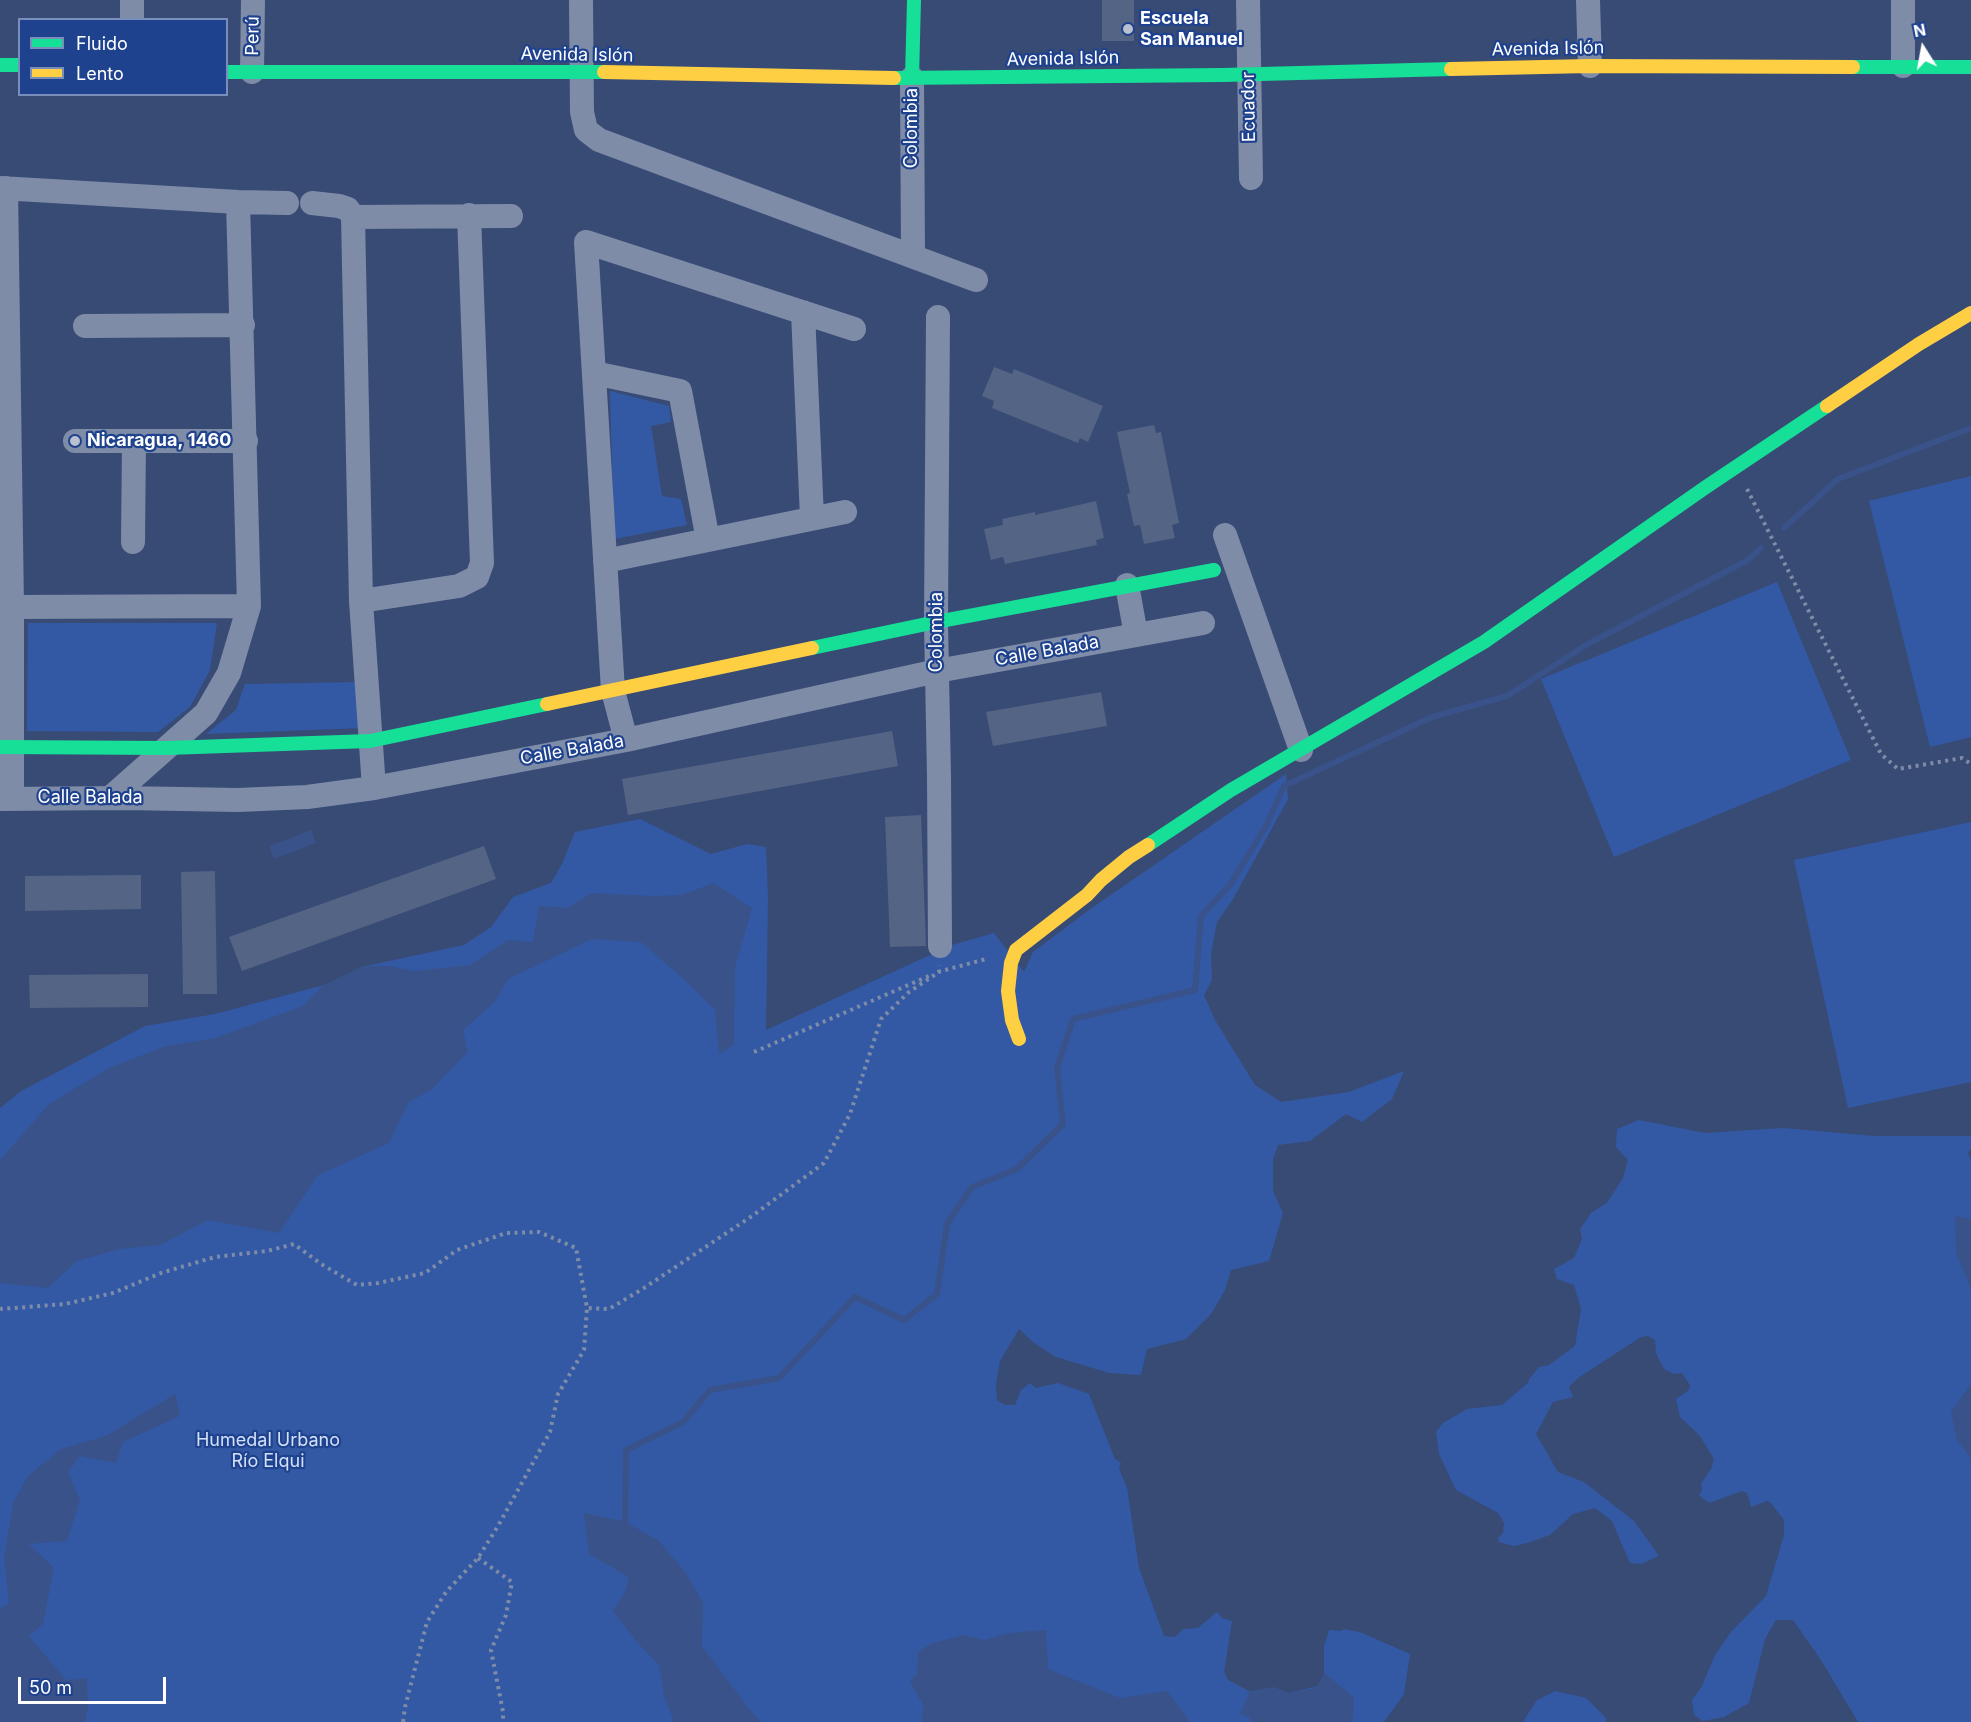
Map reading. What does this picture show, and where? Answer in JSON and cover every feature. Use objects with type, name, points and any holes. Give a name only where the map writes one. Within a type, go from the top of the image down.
[{"type":"street","points":[[132,0],[132,18]]},
{"type":"street","name":"Perú","points":[[252,72],[253,0]]},
{"type":"street","points":[[581,0],[582,112],[586,130],[599,140],[976,280]]},
{"type":"street","name":"Colombia","points":[[913,255],[914,0]]},
{"type":"street","name":"Ecuador","points":[[1248,0],[1251,178]]},
{"type":"street","points":[[1588,0],[1590,66]]},
{"type":"street","points":[[1903,66],[1904,0]]},
{"type":"street","points":[[0,64],[18,65]]},
{"type":"street","name":"Avenida Islón","points":[[228,72],[581,72],[912,78],[1248,75],[1590,66],[1971,67]]},
{"type":"street","points":[[6,799],[5,747],[12,607],[3,188],[238,202],[287,202]]},
{"type":"street","points":[[110,798],[206,713],[229,673],[249,606],[238,202]]},
{"type":"street","points":[[312,203],[348,209],[353,217],[361,601],[374,788]]},
{"type":"street","points":[[361,601],[459,586],[477,577],[482,563],[469,215]]},
{"type":"street","points":[[353,217],[511,216]]},
{"type":"street","points":[[626,740],[613,692],[586,242],[854,329]]},
{"type":"street","points":[[803,312],[812,518]]},
{"type":"street","points":[[1019,1040],[1012,1020],[1008,991],[1011,963],[1016,950],[1087,895],[1101,879],[1129,856],[1231,790],[1484,642],[1736,466],[1919,344],[1971,313]]},
{"type":"street","name":"Colombia","points":[[938,317],[936,622],[940,946]]},
{"type":"street","points":[[85,326],[243,325]]},
{"type":"street","points":[[594,373],[680,391],[708,540]]},
{"type":"street","points":[[75,441],[246,441]]},
{"type":"street","points":[[133,542],[134,441]]},
{"type":"street","points":[[605,561],[845,512]]},
{"type":"street","points":[[1225,535],[1301,750]]},
{"type":"street","points":[[5,747],[167,748],[370,741],[613,692],[936,622],[1214,570]]},
{"type":"street","points":[[1127,585],[1136,635]]},
{"type":"street","points":[[12,607],[249,606]]},
{"type":"street","name":"Calle Balada","points":[[6,799],[238,800],[307,797],[374,788],[626,740],[937,671],[1203,623]]},
{"type":"path","points":[[1736,466],[1881,754],[1898,769],[1962,758],[1971,764]]},
{"type":"path","points":[[939,972],[940,946]]},
{"type":"path","points":[[754,1052],[939,972],[1016,950]]},
{"type":"path","points":[[587,1308],[609,1309],[644,1288],[752,1216],[824,1163],[850,1114],[881,1019],[909,992],[939,972]]},
{"type":"path","points":[[0,1308],[65,1304],[113,1293],[161,1273],[215,1257],[267,1251],[294,1244],[357,1286],[425,1273],[457,1250],[506,1233],[539,1232],[576,1248],[587,1308],[584,1350],[558,1394],[550,1432],[498,1526],[478,1558],[446,1592],[427,1622],[403,1722]]},
{"type":"path","points":[[478,1558],[512,1582],[506,1615],[491,1650],[503,1722]]},
{"type":"green space","points":[[610,391],[669,406],[671,422],[651,426],[662,496],[681,499],[687,525],[614,539]]},
{"type":"green space","points":[[1971,476],[1971,737],[1930,747],[1869,501]]},
{"type":"green space","points":[[1777,582],[1851,760],[1614,857],[1541,679]]},
{"type":"green space","points":[[28,623],[217,623],[210,670],[190,707],[158,732],[27,731]]},
{"type":"green space","points":[[360,682],[362,728],[206,734],[236,710],[245,684]]},
{"type":"green space","name":"Humedal Urbano Río Elqui","points":[[1286,774],[1288,799],[1233,899],[1217,922],[1211,954],[1212,980],[1204,995],[1215,1020],[1255,1085],[1281,1102],[1349,1092],[1404,1071],[1392,1099],[1362,1122],[1346,1114],[1310,1141],[1278,1145],[1273,1160],[1273,1191],[1283,1213],[1269,1261],[1231,1270],[1225,1290],[1211,1314],[1186,1339],[1147,1349],[1141,1375],[1109,1373],[1056,1357],[1034,1343],[1019,1329],[1000,1361],[996,1385],[997,1400],[1005,1405],[1015,1405],[1021,1390],[1030,1383],[1036,1388],[1058,1383],[1089,1394],[1115,1459],[1121,1463],[1119,1469],[1127,1488],[1139,1568],[1164,1636],[1175,1637],[1183,1629],[1198,1628],[1217,1612],[1222,1618],[1232,1621],[1224,1672],[1228,1680],[1249,1691],[1284,1694],[1319,1686],[1328,1676],[1324,1673],[1324,1647],[1329,1630],[1342,1631],[1343,1629],[1360,1632],[1410,1654],[1404,1694],[1384,1722],[0,1722],[0,1108],[21,1091],[145,1026],[215,1014],[324,985],[318,991],[401,969],[389,966],[361,967],[464,945],[491,927],[513,897],[551,883],[562,864],[575,832],[640,819],[711,854],[747,844],[766,847],[768,897],[766,1030],[952,945],[994,933],[1024,972],[1033,952],[1089,910]]},
{"type":"green space","points":[[1971,822],[1971,1082],[1848,1108],[1794,860]]},
{"type":"green space","points":[[1639,1120],[1705,1133],[1783,1128],[1874,1136],[1971,1136],[1971,1149],[1968,1153],[1971,1160],[1971,1722],[1858,1722],[1821,1660],[1793,1620],[1776,1620],[1765,1639],[1749,1703],[1724,1717],[1703,1721],[1694,1715],[1692,1700],[1702,1686],[1715,1655],[1731,1632],[1766,1596],[1784,1535],[1784,1520],[1767,1501],[1751,1507],[1747,1493],[1742,1491],[1709,1503],[1699,1495],[1702,1491],[1701,1484],[1712,1467],[1714,1459],[1700,1436],[1680,1417],[1676,1399],[1689,1390],[1690,1385],[1682,1373],[1674,1374],[1664,1369],[1656,1353],[1655,1340],[1648,1336],[1641,1337],[1578,1378],[1569,1387],[1573,1397],[1553,1402],[1536,1434],[1558,1472],[1584,1482],[1634,1521],[1659,1556],[1641,1564],[1630,1563],[1612,1521],[1595,1508],[1573,1514],[1550,1535],[1514,1546],[1499,1542],[1498,1538],[1503,1533],[1504,1523],[1498,1513],[1456,1490],[1439,1454],[1436,1432],[1443,1423],[1467,1409],[1502,1405],[1529,1382],[1539,1367],[1549,1365],[1575,1346],[1581,1309],[1574,1285],[1557,1279],[1554,1269],[1574,1258],[1582,1239],[1580,1229],[1592,1212],[1607,1203],[1623,1178],[1628,1160],[1616,1147],[1617,1129]]},
{"type":"green space","points":[[1555,1691],[1586,1698],[1606,1718],[1606,1722],[1523,1722],[1536,1701]]},
{"type":"shaded area","points":[[311,830],[316,843],[274,859],[269,846]]},
{"type":"shaded area","points":[[713,883],[752,908],[735,968],[734,1045],[719,1054],[715,1010],[688,983],[641,942],[592,939],[508,979],[495,1002],[463,1030],[468,1052],[432,1089],[408,1103],[389,1143],[318,1175],[279,1233],[208,1220],[160,1245],[120,1249],[77,1261],[48,1288],[0,1283],[0,1160],[49,1104],[111,1067],[166,1046],[215,1038],[303,1006],[324,985],[361,967],[389,966],[415,971],[470,965],[508,940],[533,942],[539,906],[567,908],[592,893],[682,895]]},
{"type":"shaded area","points":[[1955,1216],[1971,1219],[1971,1290],[1956,1252]]},
{"type":"shaded area","points":[[1971,1384],[1971,1459],[1957,1440],[1951,1412]]},
{"type":"shaded area","points":[[175,1394],[180,1416],[123,1442],[116,1463],[80,1456],[68,1472],[80,1500],[67,1541],[29,1544],[54,1568],[43,1624],[29,1636],[66,1680],[87,1678],[88,1708],[85,1722],[0,1722],[0,1609],[9,1603],[4,1558],[13,1503],[28,1476],[61,1449],[106,1436]]},
{"type":"shaded area","points":[[584,1513],[625,1522],[658,1540],[686,1573],[703,1603],[702,1646],[761,1722],[672,1722],[673,1719],[664,1696],[659,1665],[636,1641],[613,1611],[625,1592],[629,1577],[589,1554]]},
{"type":"shaded area","points":[[1046,1630],[1048,1669],[1120,1698],[1167,1691],[1190,1722],[922,1722],[923,1705],[910,1681],[917,1674],[918,1652],[930,1644],[964,1635],[985,1640],[1009,1633]]},
{"type":"shaded area","points":[[1324,1673],[1354,1697],[1353,1722],[1251,1722],[1249,1717],[1240,1714],[1250,1691],[1274,1687],[1289,1693],[1316,1688]]},
{"type":"building","points":[[1102,0],[1134,0],[1134,41],[1102,41]]},
{"type":"building","points":[[994,367],[1012,374],[1014,369],[1103,406],[1088,442],[1080,438],[1078,443],[992,408],[994,401],[982,396]]},
{"type":"building","points":[[1154,425],[1156,433],[1161,432],[1179,523],[1172,525],[1175,538],[1144,544],[1140,525],[1134,526],[1127,494],[1130,493],[1117,432]]},
{"type":"building","points":[[1096,501],[1104,538],[1096,540],[1097,545],[1005,564],[1003,557],[991,560],[984,529],[1003,525],[1002,519],[1035,512],[1035,515]]},
{"type":"building","points":[[1101,692],[1107,726],[993,746],[986,712]]},
{"type":"building","points":[[892,731],[898,766],[628,815],[622,779]]},
{"type":"building","points":[[921,815],[926,946],[890,947],[885,817]]},
{"type":"building","points":[[484,846],[496,879],[242,971],[229,937]]},
{"type":"building","points":[[215,871],[217,994],[183,994],[181,872]]},
{"type":"building","points":[[141,875],[141,909],[25,911],[25,876]]},
{"type":"building","points":[[148,974],[148,1007],[30,1008],[29,975]]},
{"type":"waterway","points":[[1784,528],[1838,479],[1971,428]]},
{"type":"waterway","points":[[625,1522],[626,1450],[683,1422],[710,1390],[779,1378],[855,1297],[904,1320],[937,1294],[947,1224],[972,1187],[1017,1169],[1063,1124],[1057,1068],[1073,1019],[1195,990],[1201,916],[1230,885],[1266,826],[1284,786],[1432,717],[1507,696],[1586,645],[1748,560],[1761,548]]},
{"type":"traffic: fast","points":[[912,78],[914,0]]},
{"type":"traffic: fast","points":[[0,65],[18,65]]},
{"type":"traffic: fast","points":[[1853,67],[1971,67]]},
{"type":"traffic: fast","points":[[894,78],[1223,75],[1451,69]]},
{"type":"traffic: fast","points":[[228,72],[604,72]]},
{"type":"traffic: fast","points":[[1148,845],[1231,790],[1484,642],[1706,487],[1827,406]]},
{"type":"traffic: fast","points":[[812,648],[936,622],[1214,570]]},
{"type":"traffic: fast","points":[[0,747],[167,748],[370,741],[547,704]]},
{"type":"traffic: slow","points":[[1451,69],[1590,66],[1853,67]]},
{"type":"traffic: slow","points":[[604,72],[894,78]]},
{"type":"traffic: slow","points":[[1827,406],[1919,344],[1971,313]]},
{"type":"traffic: slow","points":[[547,704],[812,648]]},
{"type":"traffic: slow","points":[[1019,1039],[1012,1020],[1008,991],[1011,963],[1016,950],[1087,895],[1129,857],[1148,845]]},
{"type":"place","name":"Escuela San Manuel","points":[[1128,29]]},
{"type":"place","name":"Nicaragua, 1460","points":[[75,441]]}]
